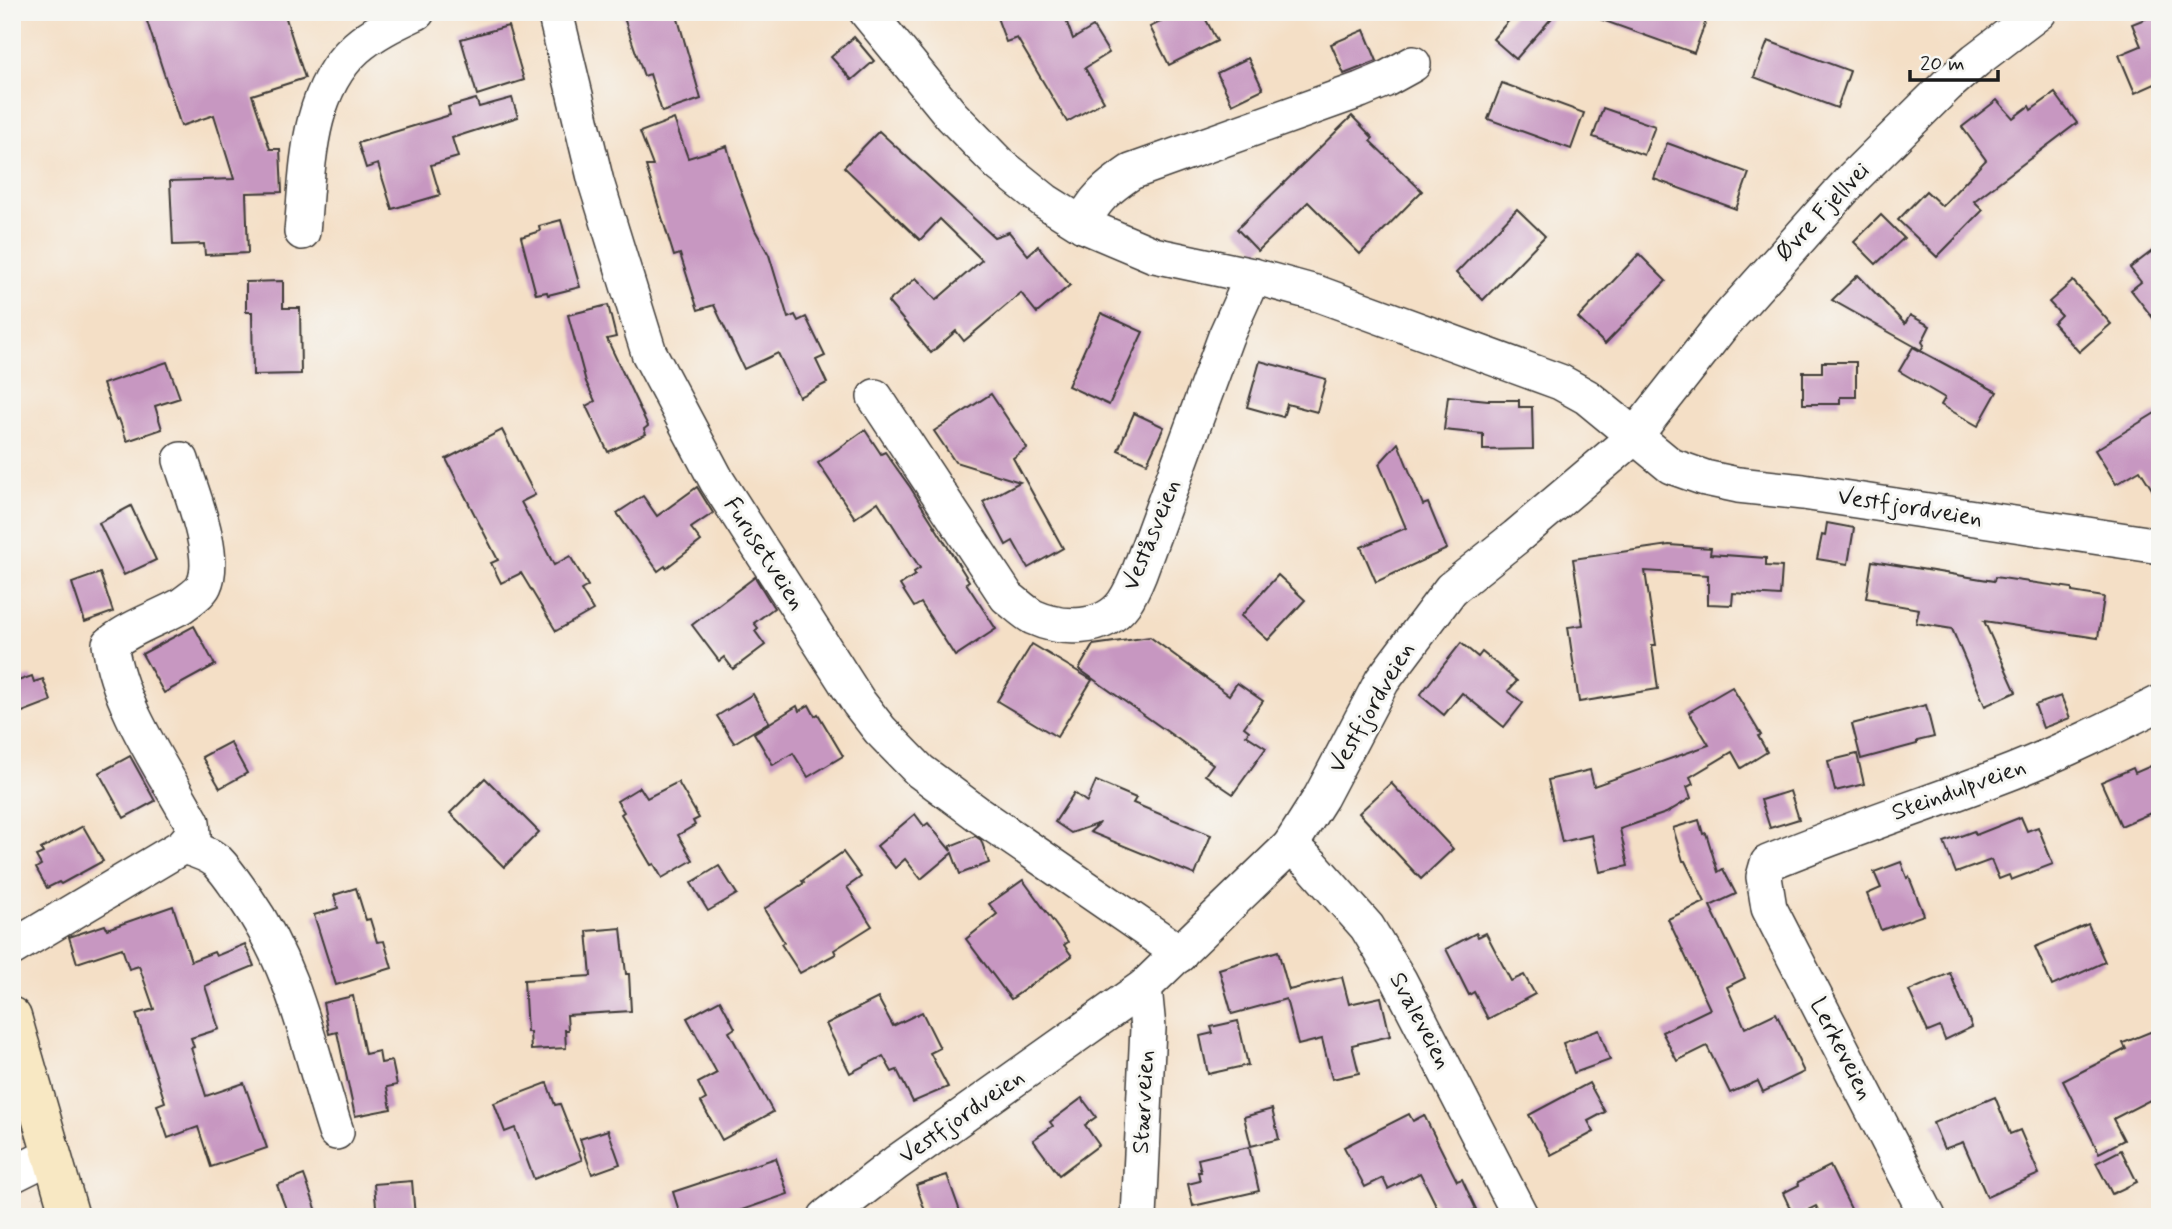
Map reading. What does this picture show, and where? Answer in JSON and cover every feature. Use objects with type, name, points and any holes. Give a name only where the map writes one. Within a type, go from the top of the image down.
[{"type":"main road","points":[[12,1017],[70,1217]]},
{"type":"street","points":[[302,232],[309,151],[318,111],[331,79],[355,49],[385,27],[417,12]]},
{"type":"street","name":"Furusetveien","points":[[555,12],[596,182],[649,353],[716,481],[859,703],[880,730],[920,771],[1170,946],[1179,955]]},
{"type":"street","points":[[867,12],[952,116],[999,164],[1045,201],[1083,225],[1154,255],[1253,276],[1319,294],[1560,382],[1587,397],[1634,437]]},
{"type":"street","name":"Øvre Fjellvei","points":[[1634,437],[1722,325],[1854,177],[1947,85],[2039,12]]},
{"type":"street","points":[[1083,225],[1089,210],[1107,188],[1130,172],[1372,85],[1413,64]]},
{"type":"street","name":"Veståsveien","points":[[875,397],[1007,597],[1032,616],[1069,626],[1091,625],[1107,618],[1124,604],[1139,573],[1226,336],[1253,276]]},
{"type":"street","name":"Vestfjordveien","points":[[826,1217],[896,1163],[1144,987],[1179,955],[1290,846],[1321,797],[1382,681],[1451,589],[1634,437],[1671,466],[1705,478],[1738,485],[1803,492],[2160,546]]},
{"type":"street","points":[[12,948],[183,846],[193,834],[192,822],[124,698],[113,665],[110,644],[122,634],[183,604],[204,587],[208,569],[206,544],[181,460]]},
{"type":"street","name":"Steindulpveien","points":[[1764,877],[1768,863],[1818,842],[2016,770],[2160,703]]},
{"type":"street","points":[[183,846],[204,853],[216,861],[231,878],[257,915],[282,961],[302,1012],[336,1132]]},
{"type":"street","name":"Svaleveien","points":[[1290,846],[1312,865],[1367,927],[1399,980],[1521,1217]]},
{"type":"street","name":"Lerkeveien","points":[[1764,877],[1769,908],[1928,1217]]},
{"type":"street","name":"Stærveien","points":[[1139,1217],[1148,1028],[1144,987]]},
{"type":"street","points":[[12,1175],[52,1155]]},
{"type":"building","points":[[144,12],[284,12],[305,78],[252,95],[270,149],[280,149],[282,192],[246,193],[248,253],[205,255],[204,244],[173,245],[170,181],[234,179],[214,115],[181,126]]},
{"type":"building","points":[[622,12],[676,12],[701,99],[662,112],[650,74],[644,76]]},
{"type":"building","points":[[995,12],[1063,12],[1073,39],[1093,27],[1109,53],[1085,68],[1104,101],[1067,122],[1017,38],[1006,42]]},
{"type":"building","points":[[1180,12],[1202,12],[1217,41],[1169,65],[1150,27]]},
{"type":"building","points":[[1516,12],[1557,12],[1516,59],[1493,39]]},
{"type":"building","points":[[1589,12],[1692,12],[1707,18],[1694,53],[1588,15]]},
{"type":"building","points":[[2160,13],[2160,89],[2157,83],[2135,93],[2119,55],[2141,46],[2132,24]]},
{"type":"building","points":[[508,26],[524,80],[477,95],[461,39]]},
{"type":"building","points":[[1364,30],[1377,61],[1344,74],[1331,44]]},
{"type":"building","points":[[854,37],[874,61],[852,80],[831,57]]},
{"type":"building","points":[[1768,41],[1850,71],[1837,108],[1754,77]]},
{"type":"building","points":[[1248,58],[1263,89],[1232,104],[1217,73]]},
{"type":"building","points":[[1502,83],[1584,113],[1571,149],[1488,119]]},
{"type":"building","points":[[2055,93],[2077,123],[1974,201],[1983,210],[1937,257],[1898,220],[1926,191],[1942,206],[1986,160],[1962,127],[1997,100],[2013,118],[2029,106],[2031,110]]},
{"type":"building","points":[[512,98],[518,117],[452,138],[458,157],[431,165],[440,195],[392,209],[378,164],[366,168],[358,143],[450,115],[448,107],[476,99],[479,107]]},
{"type":"building","points":[[1603,108],[1655,126],[1644,155],[1593,137]]},
{"type":"building","points":[[1352,116],[1373,138],[1370,141],[1422,191],[1360,254],[1308,202],[1258,251],[1237,229]]},
{"type":"building","points":[[674,119],[688,158],[727,146],[755,230],[769,255],[788,318],[795,315],[798,321],[806,317],[825,356],[816,360],[827,383],[799,397],[778,353],[744,369],[714,305],[698,310],[680,254],[674,256],[646,166],[653,166],[640,132]]},
{"type":"building","points":[[879,131],[994,237],[1009,232],[1028,255],[1038,246],[1070,285],[1037,313],[1021,293],[964,341],[956,331],[931,353],[888,302],[916,278],[936,300],[982,260],[940,219],[920,240],[844,167]]},
{"type":"building","points":[[1667,143],[1749,173],[1736,209],[1654,179]]},
{"type":"building","points":[[1517,209],[1545,236],[1483,300],[1456,273]]},
{"type":"building","points":[[1881,215],[1904,238],[1876,264],[1854,242]]},
{"type":"building","points":[[561,220],[580,287],[548,295],[547,292],[536,294],[521,237],[540,231],[539,226]]},
{"type":"building","points":[[2160,245],[2160,327],[2131,290],[2141,282],[2130,268]]},
{"type":"building","points":[[1639,254],[1666,281],[1605,344],[1578,318]]},
{"type":"building","points":[[1858,275],[1905,324],[1910,315],[1930,326],[1921,350],[1832,300]]},
{"type":"building","points":[[283,281],[283,308],[300,308],[301,374],[253,375],[252,312],[246,312],[246,282]]},
{"type":"building","points":[[2073,281],[2111,324],[2079,352],[2053,323],[2061,315],[2049,302]]},
{"type":"building","points":[[608,305],[616,337],[607,339],[648,426],[644,429],[646,434],[608,452],[586,406],[595,401],[586,382],[568,315]]},
{"type":"building","points":[[1101,313],[1143,332],[1109,405],[1068,386]]},
{"type":"building","points":[[1913,347],[1997,392],[1978,426],[1941,405],[1945,398],[1899,371]]},
{"type":"building","points":[[1260,361],[1326,379],[1317,412],[1287,404],[1283,417],[1247,407]]},
{"type":"building","points":[[167,362],[180,398],[155,406],[162,429],[127,441],[103,384]]},
{"type":"building","points":[[1822,362],[1856,362],[1856,397],[1840,397],[1840,404],[1803,404],[1803,372],[1822,372]]},
{"type":"building","points":[[991,394],[1027,448],[1013,458],[1063,548],[1028,568],[1013,541],[1006,545],[983,502],[1020,482],[955,462],[934,431]]},
{"type":"building","points":[[1448,396],[1519,400],[1519,407],[1532,407],[1533,449],[1483,450],[1483,434],[1444,430]]},
{"type":"building","points":[[2160,410],[2160,502],[2140,470],[2116,484],[2095,450]]},
{"type":"building","points":[[1134,413],[1164,427],[1147,463],[1118,450]]},
{"type":"building","points":[[502,430],[535,495],[521,502],[554,565],[570,556],[588,586],[581,590],[593,610],[556,631],[521,573],[501,583],[491,563],[498,560],[446,459]]},
{"type":"building","points":[[865,430],[881,454],[885,452],[910,487],[996,629],[955,656],[921,603],[914,607],[900,585],[920,568],[878,502],[855,518],[818,463]]},
{"type":"building","points":[[1398,443],[1423,505],[1428,503],[1447,549],[1376,582],[1361,547],[1406,528],[1379,464]]},
{"type":"building","points":[[697,487],[713,513],[691,528],[701,541],[666,568],[665,566],[658,571],[617,513],[643,496],[657,516]]},
{"type":"building","points":[[131,506],[156,560],[124,575],[99,523]]},
{"type":"building","points":[[1827,523],[1854,528],[1848,564],[1817,559]]},
{"type":"building","points":[[1669,545],[1711,548],[1710,554],[1766,558],[1766,566],[1782,567],[1780,596],[1733,593],[1732,605],[1708,604],[1708,575],[1645,571],[1656,645],[1652,645],[1658,689],[1579,702],[1568,627],[1583,625],[1573,559]]},
{"type":"building","points":[[1872,561],[1994,581],[1995,577],[2072,588],[2072,592],[2104,597],[2098,638],[1984,621],[2016,692],[1985,706],[1952,629],[1916,623],[1919,609],[1866,598]]},
{"type":"building","points":[[100,573],[113,612],[85,622],[72,583]]},
{"type":"building","points":[[1278,575],[1305,600],[1268,640],[1241,616]]},
{"type":"building","points":[[755,577],[774,608],[754,623],[758,628],[755,631],[765,645],[733,669],[724,657],[719,661],[692,625]]},
{"type":"building","points":[[194,626],[215,665],[164,693],[142,654]]},
{"type":"building","points":[[1150,637],[1229,695],[1237,683],[1263,701],[1244,727],[1249,731],[1246,735],[1266,748],[1233,794],[1205,775],[1213,764],[1079,669],[1093,645]]},
{"type":"building","points":[[1461,643],[1478,657],[1482,652],[1517,681],[1508,691],[1523,703],[1504,727],[1462,693],[1444,715],[1420,695]]},
{"type":"building","points":[[1032,644],[1092,680],[1057,737],[997,701]]},
{"type":"building","points":[[32,676],[34,682],[43,679],[51,701],[12,716],[12,683]]},
{"type":"building","points":[[1732,687],[1761,735],[1758,736],[1767,752],[1741,768],[1732,752],[1690,777],[1693,784],[1687,787],[1691,798],[1666,813],[1620,829],[1628,866],[1600,872],[1592,835],[1562,842],[1548,780],[1590,770],[1594,786],[1709,745],[1689,712]]},
{"type":"building","points":[[753,694],[769,722],[734,743],[717,716]]},
{"type":"building","points":[[2061,696],[2070,718],[2043,728],[2035,705]]},
{"type":"building","points":[[809,705],[815,716],[818,714],[843,756],[808,777],[793,753],[773,765],[754,733],[797,706],[799,711]]},
{"type":"building","points":[[1926,705],[1934,737],[1861,759],[1852,724]]},
{"type":"building","points":[[230,742],[247,773],[220,788],[202,757]]},
{"type":"building","points":[[1857,754],[1864,784],[1835,791],[1828,761]]},
{"type":"building","points":[[130,756],[155,801],[124,818],[99,773]]},
{"type":"building","points":[[2160,762],[2160,809],[2121,826],[2101,782],[2133,768],[2135,773]]},
{"type":"building","points":[[485,778],[539,832],[504,867],[450,813]]},
{"type":"building","points":[[1096,781],[1136,798],[1133,803],[1211,835],[1195,875],[1090,832],[1100,823],[1071,833],[1055,822],[1074,793],[1087,802]]},
{"type":"building","points":[[678,782],[699,818],[693,821],[695,825],[678,835],[693,860],[662,878],[654,864],[651,865],[621,814],[624,812],[617,801],[640,787],[647,798]]},
{"type":"building","points":[[1391,783],[1453,849],[1421,879],[1359,813]]},
{"type":"building","points":[[1790,791],[1799,819],[1770,828],[1761,800]]},
{"type":"building","points":[[915,814],[924,826],[928,823],[951,851],[950,846],[975,836],[981,840],[989,863],[960,874],[952,853],[921,879],[905,859],[895,868],[877,846]]},
{"type":"building","points":[[2021,817],[2027,831],[2038,827],[2053,864],[2011,880],[2009,875],[1999,879],[1991,860],[1956,873],[1944,842],[1974,831],[1976,835]]},
{"type":"building","points":[[1699,820],[1703,834],[1706,833],[1718,872],[1723,869],[1736,894],[1710,906],[1745,978],[1727,987],[1745,1028],[1776,1013],[1804,1072],[1763,1092],[1758,1081],[1730,1093],[1707,1046],[1677,1061],[1662,1032],[1710,1009],[1668,919],[1705,902],[1683,861],[1673,828]]},
{"type":"building","points":[[83,826],[103,861],[61,884],[59,882],[47,888],[36,868],[41,865],[36,856],[43,853],[41,849]]},
{"type":"building","points":[[843,852],[861,877],[847,887],[872,926],[834,950],[836,954],[800,973],[781,944],[784,942],[764,909],[804,883],[802,881]]},
{"type":"building","points":[[1901,862],[1924,915],[1881,930],[1867,894],[1881,888],[1874,872]]},
{"type":"building","points":[[719,866],[737,894],[708,911],[691,883]]},
{"type":"building","points":[[1023,880],[1068,942],[1064,945],[1072,956],[1011,999],[966,939],[997,914],[989,904]]},
{"type":"building","points":[[356,888],[366,920],[370,919],[377,942],[384,941],[392,968],[336,985],[314,915],[338,908],[334,895]]},
{"type":"building","points":[[173,906],[191,961],[214,952],[216,956],[245,944],[254,966],[205,986],[219,1029],[191,1038],[194,1047],[191,1048],[206,1096],[244,1083],[267,1148],[211,1167],[198,1127],[168,1138],[157,1105],[165,1102],[136,1014],[154,1009],[139,966],[129,969],[122,948],[77,963],[69,937],[105,925],[107,929]]},
{"type":"building","points":[[2088,924],[2105,962],[2052,986],[2035,947]]},
{"type":"building","points":[[621,928],[626,974],[629,974],[631,1011],[567,1015],[566,1048],[531,1050],[530,1032],[527,1032],[524,980],[591,976],[587,931]]},
{"type":"building","points":[[1476,933],[1478,937],[1486,933],[1511,981],[1524,975],[1535,994],[1488,1019],[1474,992],[1469,995],[1446,949]]},
{"type":"building","points":[[1278,951],[1289,990],[1342,977],[1349,1004],[1381,997],[1390,1036],[1352,1045],[1359,1073],[1332,1079],[1322,1039],[1298,1045],[1286,999],[1232,1014],[1219,969]]},
{"type":"building","points":[[1950,973],[1972,1027],[1945,1040],[1940,1027],[1928,1032],[1909,991]]},
{"type":"building","points":[[353,996],[365,1054],[379,1051],[381,1063],[392,1061],[397,1085],[387,1087],[391,1109],[355,1116],[337,1032],[329,1034],[323,1003]]},
{"type":"building","points":[[878,998],[893,1026],[922,1012],[940,1048],[930,1053],[948,1087],[913,1102],[897,1070],[892,1072],[883,1056],[850,1073],[826,1024]]},
{"type":"building","points":[[720,1000],[735,1028],[729,1032],[773,1112],[722,1140],[701,1102],[706,1099],[698,1083],[717,1073],[687,1018]]},
{"type":"building","points":[[1238,1021],[1248,1065],[1208,1074],[1200,1036],[1213,1033],[1211,1027]]},
{"type":"building","points":[[2160,1028],[2160,1095],[2113,1119],[2124,1140],[2099,1153],[2063,1081],[2126,1049],[2123,1043]]},
{"type":"building","points":[[1599,1030],[1610,1060],[1574,1073],[1563,1043]]},
{"type":"building","points":[[547,1083],[555,1105],[560,1104],[582,1160],[534,1179],[515,1128],[505,1132],[494,1103]]},
{"type":"building","points":[[1589,1083],[1605,1112],[1588,1121],[1594,1132],[1551,1155],[1529,1115]]},
{"type":"building","points":[[1995,1097],[2010,1134],[2020,1130],[2039,1174],[1987,1197],[1963,1142],[1944,1149],[1933,1123]]},
{"type":"building","points":[[1082,1098],[1096,1117],[1085,1125],[1099,1145],[1059,1175],[1033,1140],[1053,1126],[1050,1122]]},
{"type":"building","points":[[1272,1109],[1279,1139],[1251,1146],[1244,1117]]},
{"type":"building","points":[[1409,1114],[1413,1121],[1424,1115],[1457,1181],[1462,1179],[1476,1209],[1460,1217],[1442,1217],[1420,1173],[1388,1189],[1383,1178],[1365,1187],[1344,1147]]},
{"type":"building","points":[[608,1130],[620,1164],[592,1174],[580,1139]]},
{"type":"building","points":[[1249,1147],[1259,1191],[1193,1206],[1188,1184],[1200,1181],[1198,1159]]},
{"type":"building","points":[[2121,1150],[2137,1182],[2112,1194],[2096,1163]]},
{"type":"building","points":[[776,1158],[788,1194],[722,1217],[681,1217],[673,1192]]},
{"type":"building","points":[[1830,1166],[1855,1217],[1822,1217],[1816,1206],[1794,1217],[1783,1193]]},
{"type":"building","points":[[304,1175],[319,1217],[289,1217],[277,1185]]},
{"type":"building","points":[[947,1175],[962,1217],[927,1217],[916,1185]]},
{"type":"building","points":[[412,1181],[415,1217],[377,1217],[374,1184]]}]
